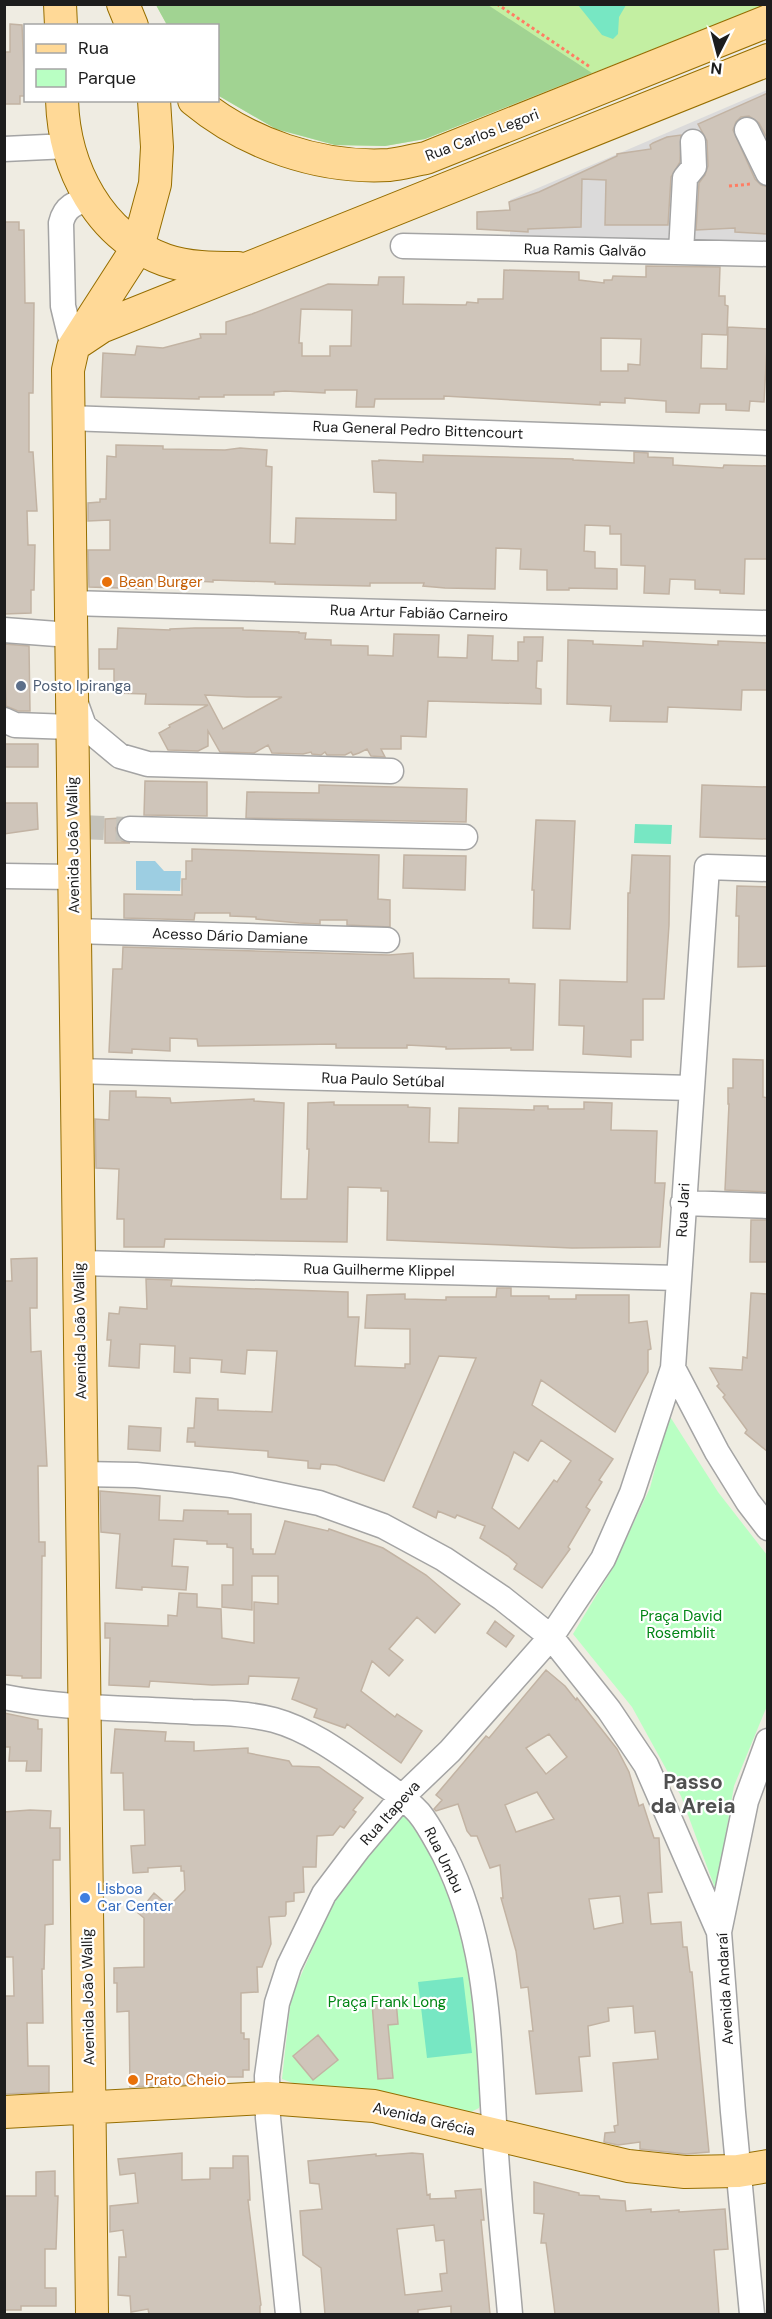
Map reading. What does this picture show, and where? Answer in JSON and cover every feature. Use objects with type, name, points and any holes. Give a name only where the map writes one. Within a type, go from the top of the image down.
[{"type":"main road","points":[[60,4],[61,24]]},
{"type":"main road","points":[[123,4],[131,24]]},
{"type":"main road","name":"Rua Carlos Legori","points":[[197,102],[215,118],[273,147],[334,162],[389,165],[426,158],[768,21]]},
{"type":"main road","points":[[73,348],[86,336],[101,327],[768,60]]},
{"type":"main road","points":[[62,102],[68,146],[76,173],[90,199],[110,224],[138,247],[166,260],[201,268],[248,268]]},
{"type":"main road","name":"Avenida João Wallig","points":[[92,2314],[80,1263],[73,877],[77,827],[71,727],[68,370],[73,348],[138,247],[153,199],[157,147],[154,102]]},
{"type":"main road","points":[[90,199],[130,209],[153,199]]},
{"type":"main road","name":"Avenida Grécia","points":[[4,2130],[90,2117],[268,2108],[315,2120],[379,2127],[495,2147],[628,2166],[753,2179]]},
{"type":"main road","name":"Avenida Grécia","points":[[4,2112],[90,2117]]},
{"type":"street","points":[[747,130],[763,178]]},
{"type":"street","points":[[681,252],[685,178],[694,167],[693,142]]},
{"type":"street","points":[[4,148],[68,146]]},
{"type":"street","name":"Avenida João Wallig","points":[[73,348],[63,306],[60,223],[68,207],[90,199]]},
{"type":"street","name":"Rua Ramis Galvão","points":[[403,246],[768,254]]},
{"type":"street","name":"Rua General Pedro Bittencourt","points":[[68,418],[768,443]]},
{"type":"street","name":"Rua Artur Fabião Carneiro","points":[[70,603],[768,623]]},
{"type":"street","points":[[4,630],[70,635]]},
{"type":"street","points":[[71,689],[84,726],[120,756],[148,764],[391,771]]},
{"type":"street","points":[[4,720],[15,724],[71,727]]},
{"type":"street","points":[[130,829],[465,837]]},
{"type":"street","name":"Rua Jari","points":[[673,1368],[707,867],[768,869]]},
{"type":"street","points":[[4,876],[73,877]]},
{"type":"street","name":"Acesso Dário Damiane","points":[[74,931],[387,940]]},
{"type":"street","name":"Rua Paulo Setúbal","points":[[76,1071],[691,1088]]},
{"type":"street","points":[[683,1203],[768,1206]]},
{"type":"street","name":"Rua Guilherme Klippel","points":[[80,1263],[679,1278]]},
{"type":"street","points":[[673,1368],[717,1452],[748,1502],[768,1528]]},
{"type":"street","name":"Rua Itapeva","points":[[288,2314],[268,2108],[267,2076],[277,2003],[290,1966],[324,1894],[358,1849],[402,1797],[450,1751],[551,1637],[603,1558],[632,1493],[673,1368]]},
{"type":"street","points":[[81,1474],[136,1475],[199,1481],[231,1485],[319,1503],[383,1526],[444,1558],[502,1598],[551,1637],[609,1710],[646,1764],[719,1932]]},
{"type":"street","name":"Rua Umbu","points":[[4,1697],[85,1706],[235,1714],[274,1720],[295,1728],[338,1751],[402,1797],[418,1812],[435,1837],[455,1876],[473,1928],[483,1972],[490,2033],[495,2147],[510,2314]]},
{"type":"street","name":"Avenida Andaraí","points":[[752,2314],[753,2179],[719,1932],[746,1801],[768,1741]]},
{"type":"path","points":[[497,4],[590,67]]},
{"type":"path","points":[[729,186],[763,178]]},
{"type":"shaded area","points":[[767,90],[767,246],[510,237],[510,200]]},
{"type":"green space","points":[[156,5],[765,5],[425,139],[385,146],[335,145],[276,129],[219,96],[219,24],[166,24]]},
{"type":"green space","points":[[156,5],[488,5],[592,73],[425,139],[385,146],[335,145],[276,129],[219,96],[219,24],[166,24]]},
{"type":"green space","points":[[578,5],[626,5],[619,17],[618,34],[613,39],[602,35]]},
{"type":"green space","points":[[635,824],[672,825],[671,844],[634,843]]},
{"type":"green space","name":"Praça David Rosemblit","points":[[669,1415],[718,1492],[767,1555],[767,1706],[734,1786],[716,1891],[681,1796],[632,1707],[573,1634],[611,1571],[650,1488]]},
{"type":"green space","name":"Praça Frank Long","points":[[400,1810],[431,1846],[473,1957],[484,2094],[479,2108],[469,2113],[373,2090],[293,2083],[282,2079],[291,1998],[337,1893]]},
{"type":"green space","points":[[463,1977],[472,2053],[427,2058],[418,1982]]},
{"type":"water","points":[[136,861],[155,861],[164,871],[181,871],[180,891],[136,890]]},
{"type":"building","points":[[10,24],[22,25],[24,96],[20,96],[20,104],[4,104],[4,52],[10,52]]},
{"type":"building","points":[[768,93],[768,140],[759,123],[749,116],[741,117],[733,130],[755,179],[761,185],[768,187],[768,234],[735,232],[735,228],[696,230],[699,183],[708,166],[707,141],[698,124]]},
{"type":"building","points":[[681,135],[680,162],[671,177],[668,225],[605,225],[606,180],[582,179],[581,227],[528,229],[528,232],[477,229],[477,212],[510,210],[509,202],[539,192],[617,154],[651,149],[650,145],[653,143],[667,137]]},
{"type":"building","points":[[4,222],[19,222],[19,230],[24,230],[25,303],[34,303],[33,393],[29,393],[29,452],[33,452],[37,511],[27,511],[28,545],[35,545],[31,613],[4,614]]},
{"type":"building","points":[[646,266],[720,267],[719,296],[725,296],[725,305],[728,306],[727,335],[702,334],[701,368],[727,369],[728,327],[768,329],[764,402],[750,401],[749,411],[726,410],[726,404],[700,404],[699,413],[666,412],[666,401],[625,398],[625,403],[600,402],[600,405],[444,396],[444,399],[375,399],[374,407],[356,407],[357,390],[325,390],[325,393],[285,391],[274,392],[274,395],[224,395],[224,397],[199,397],[199,399],[101,397],[103,353],[135,355],[137,346],[163,348],[201,338],[200,334],[226,334],[226,322],[328,284],[378,285],[379,277],[404,277],[403,304],[466,305],[467,302],[478,303],[478,299],[503,299],[504,270],[579,272],[579,280],[604,283],[604,280],[612,280],[613,276],[646,277]],"holes":[[[301,309],[352,310],[351,346],[330,346],[330,356],[302,356],[302,343],[299,343]],[[601,338],[641,339],[640,365],[628,364],[628,371],[601,371]]]},
{"type":"building","points":[[116,445],[163,446],[163,449],[267,450],[266,466],[272,467],[270,543],[295,544],[296,518],[396,520],[396,493],[374,492],[372,461],[423,462],[423,455],[634,463],[634,452],[648,453],[648,457],[673,458],[673,465],[723,468],[724,465],[768,466],[768,559],[745,559],[744,594],[695,589],[695,580],[670,579],[669,594],[644,593],[645,566],[621,565],[621,534],[610,534],[610,526],[585,525],[584,551],[595,552],[595,568],[617,569],[617,589],[547,590],[547,570],[520,569],[521,549],[496,548],[495,589],[445,588],[423,586],[424,583],[370,583],[370,586],[155,579],[155,582],[151,581],[150,589],[89,587],[88,550],[110,550],[110,520],[88,521],[88,503],[106,499],[107,456],[116,457]]},
{"type":"building","points":[[118,628],[170,630],[243,628],[243,630],[306,633],[305,639],[331,640],[331,645],[368,646],[368,655],[393,656],[394,634],[439,635],[438,657],[467,658],[468,635],[493,636],[492,660],[518,661],[518,642],[524,642],[524,637],[543,637],[542,661],[537,661],[536,688],[541,689],[541,704],[428,701],[426,737],[401,736],[401,749],[381,749],[385,757],[371,756],[367,749],[353,755],[351,752],[345,755],[327,755],[325,752],[321,755],[311,752],[272,753],[268,745],[254,753],[220,752],[208,731],[208,746],[198,751],[168,750],[159,733],[170,727],[169,725],[208,705],[145,704],[146,694],[114,693],[114,669],[99,669],[99,649],[117,649]],"holes":[[[205,695],[282,697],[223,729]]]},
{"type":"building","points":[[568,640],[593,641],[593,644],[643,646],[643,641],[718,645],[718,641],[768,643],[768,690],[742,690],[741,710],[668,707],[667,722],[610,721],[611,706],[567,704]]},
{"type":"building","points":[[4,644],[29,646],[30,711],[18,711],[6,706]]},
{"type":"building","points":[[4,744],[38,744],[38,767],[4,767]]},
{"type":"building","points":[[145,781],[207,782],[207,816],[144,815]]},
{"type":"building","points":[[319,785],[467,789],[466,822],[246,818],[247,792],[319,793]]},
{"type":"building","points":[[702,785],[768,787],[768,839],[700,837]]},
{"type":"building","points":[[4,803],[37,803],[38,829],[4,834]]},
{"type":"building","points":[[121,818],[116,828],[117,835],[122,841],[130,843],[105,843],[105,819]]},
{"type":"building","points":[[536,820],[575,821],[570,929],[533,928],[534,890],[532,890]]},
{"type":"building","points":[[192,849],[379,855],[378,899],[390,900],[390,927],[347,925],[347,920],[320,920],[320,924],[299,923],[230,916],[230,913],[195,913],[194,920],[124,918],[124,894],[182,895],[182,879],[186,879],[186,861],[192,861]]},
{"type":"building","points":[[404,855],[466,856],[465,890],[403,888]]},
{"type":"building","points":[[632,855],[670,856],[669,925],[664,999],[643,999],[643,1040],[631,1040],[631,1057],[583,1054],[584,1026],[559,1025],[560,980],[627,982],[628,893],[630,893]]},
{"type":"building","points":[[737,886],[768,887],[768,966],[738,967]]},
{"type":"building","points":[[123,947],[389,955],[413,953],[414,978],[509,979],[509,983],[535,984],[533,1050],[446,1049],[446,1047],[407,1045],[407,1048],[336,1048],[336,1044],[198,1046],[197,1039],[170,1038],[170,1051],[132,1049],[132,1053],[109,1052],[113,969],[122,969]]},
{"type":"building","points":[[733,1059],[763,1060],[763,1097],[768,1098],[768,1192],[725,1190],[728,1088],[733,1088]]},
{"type":"building","points":[[110,1091],[136,1091],[136,1097],[170,1098],[171,1103],[254,1099],[254,1101],[284,1103],[281,1199],[307,1199],[308,1103],[408,1105],[408,1107],[430,1108],[429,1142],[458,1143],[459,1108],[534,1110],[534,1106],[548,1106],[548,1109],[584,1109],[584,1102],[612,1103],[611,1130],[657,1131],[655,1183],[665,1183],[660,1247],[572,1248],[387,1240],[388,1191],[381,1191],[381,1188],[348,1187],[347,1242],[165,1239],[164,1247],[124,1247],[124,1219],[117,1219],[119,1169],[96,1168],[95,1119],[109,1120]]},
{"type":"building","points":[[751,1220],[768,1220],[768,1262],[750,1262]]},
{"type":"building","points":[[37,1258],[37,1308],[30,1308],[31,1352],[41,1351],[47,1466],[38,1466],[39,1542],[45,1542],[45,1556],[42,1556],[41,1678],[22,1678],[22,1676],[4,1675],[4,1281],[12,1281],[11,1259]]},
{"type":"building","points":[[146,1279],[172,1280],[171,1286],[348,1292],[348,1317],[359,1317],[355,1366],[405,1368],[405,1364],[410,1364],[410,1329],[365,1328],[367,1295],[405,1294],[405,1299],[446,1300],[446,1297],[496,1297],[497,1288],[511,1288],[511,1296],[549,1296],[549,1299],[576,1299],[576,1295],[629,1295],[629,1323],[647,1321],[651,1349],[648,1350],[648,1372],[615,1432],[541,1380],[532,1405],[613,1459],[599,1480],[602,1482],[586,1507],[590,1510],[568,1547],[570,1549],[542,1588],[514,1569],[517,1564],[508,1556],[480,1538],[485,1526],[457,1515],[455,1518],[438,1511],[436,1518],[413,1507],[476,1358],[439,1356],[384,1481],[336,1465],[321,1464],[320,1469],[308,1468],[308,1461],[268,1457],[268,1451],[195,1446],[195,1442],[187,1442],[188,1428],[194,1428],[196,1398],[218,1399],[218,1410],[272,1412],[277,1351],[247,1350],[245,1374],[221,1372],[222,1360],[190,1358],[190,1373],[174,1372],[175,1346],[140,1344],[139,1368],[109,1366],[111,1340],[107,1340],[109,1313],[119,1314],[120,1307],[147,1309]],"holes":[[[541,1440],[571,1461],[557,1482],[554,1480],[519,1529],[492,1508],[514,1452],[528,1461]]]},
{"type":"building","points":[[751,1293],[768,1294],[768,1452],[745,1433],[747,1430],[723,1397],[725,1395],[717,1386],[719,1384],[710,1368],[742,1370],[743,1357],[747,1358]]},
{"type":"building","points":[[129,1426],[161,1428],[160,1451],[128,1449]]},
{"type":"building","points":[[100,1491],[160,1496],[159,1520],[183,1521],[184,1510],[251,1514],[253,1554],[275,1554],[285,1521],[328,1531],[329,1529],[383,1548],[426,1575],[460,1604],[435,1633],[417,1617],[389,1649],[403,1660],[389,1676],[372,1661],[361,1691],[395,1717],[397,1714],[422,1731],[401,1763],[347,1724],[345,1728],[314,1717],[317,1709],[292,1699],[299,1678],[249,1676],[248,1684],[212,1685],[150,1681],[149,1687],[109,1685],[110,1638],[105,1638],[105,1623],[168,1626],[168,1615],[177,1616],[179,1593],[197,1594],[197,1607],[221,1609],[222,1638],[254,1643],[254,1602],[278,1604],[278,1576],[252,1576],[252,1610],[222,1607],[222,1585],[233,1585],[233,1548],[227,1547],[227,1544],[207,1544],[207,1541],[174,1539],[172,1566],[188,1567],[186,1590],[116,1588],[120,1534],[101,1532]]},
{"type":"building","points":[[495,1621],[514,1636],[506,1647],[487,1633]]},
{"type":"building","points":[[546,1670],[565,1686],[576,1700],[577,1698],[617,1749],[629,1772],[639,1806],[643,1804],[654,1838],[659,1838],[662,1892],[648,1893],[651,1924],[681,1922],[683,1947],[687,1947],[690,1972],[692,1972],[709,2152],[686,2154],[640,2149],[640,2142],[618,2145],[604,2142],[605,2133],[615,2132],[614,2126],[618,2125],[613,2063],[658,2059],[655,2031],[635,2033],[633,2006],[608,2008],[609,2021],[588,2026],[590,2056],[579,2057],[582,2091],[536,2094],[529,2031],[533,2031],[528,1987],[521,1988],[516,1951],[501,1898],[503,1898],[500,1865],[490,1868],[477,1836],[471,1836],[467,1831],[458,1804],[436,1811],[434,1809],[442,1800],[436,1795],[486,1736],[489,1738]],"holes":[[[549,1734],[567,1757],[546,1774],[526,1748]],[[537,1792],[554,1819],[516,1832],[505,1805]],[[620,1896],[623,1923],[594,1929],[589,1899]]]},
{"type":"building","points":[[4,1713],[38,1720],[38,1729],[42,1729],[41,1771],[26,1771],[27,1761],[9,1761],[10,1747],[4,1747]]},
{"type":"building","points":[[115,1729],[166,1732],[165,1741],[194,1742],[194,1751],[248,1748],[248,1753],[289,1761],[292,1766],[319,1767],[363,1798],[353,1810],[356,1812],[344,1828],[340,1826],[333,1835],[317,1836],[316,1867],[303,1867],[304,1892],[294,1893],[294,1901],[286,1902],[285,1916],[269,1917],[271,1944],[262,1967],[257,1967],[258,1992],[241,1993],[241,2033],[244,2033],[244,2039],[249,2039],[249,2070],[243,2070],[243,2077],[225,2077],[225,2081],[188,2081],[188,2084],[130,2087],[129,2011],[117,2012],[117,1983],[114,1983],[114,1968],[144,1967],[144,1918],[138,1913],[154,1893],[169,1906],[185,1890],[184,1871],[181,1871],[181,1866],[148,1868],[148,1872],[133,1873],[131,1846],[145,1845],[144,1810],[124,1810],[123,1773],[111,1773]]},
{"type":"building","points":[[51,1811],[50,1828],[60,1828],[60,1860],[53,1860],[53,1924],[45,1925],[44,1969],[42,1969],[43,2023],[27,2023],[28,2066],[49,2066],[49,2092],[4,2094],[4,1996],[14,1996],[13,1957],[4,1957],[4,1812]]},
{"type":"building","points":[[396,2000],[398,2024],[388,2025],[393,2078],[378,2079],[372,2003]]},
{"type":"building","points":[[318,2035],[338,2060],[313,2080],[293,2056]]},
{"type":"building","points":[[182,2153],[182,2180],[210,2179],[210,2168],[233,2168],[233,2156],[248,2156],[250,2200],[248,2200],[261,2305],[260,2314],[149,2314],[148,2309],[131,2312],[130,2296],[118,2295],[119,2257],[126,2257],[123,2230],[110,2232],[110,2206],[138,2203],[135,2173],[120,2175],[118,2159]]},
{"type":"building","points":[[376,2154],[376,2156],[423,2154],[427,2195],[430,2194],[430,2199],[456,2198],[455,2191],[481,2189],[484,2220],[481,2220],[490,2314],[451,2314],[451,2306],[418,2310],[418,2314],[325,2314],[321,2268],[303,2255],[300,2211],[322,2209],[319,2184],[310,2183],[308,2161]],"holes":[[[434,2225],[436,2241],[444,2240],[447,2273],[440,2274],[442,2291],[405,2295],[397,2229]]]},
{"type":"building","points":[[55,2171],[55,2196],[58,2196],[56,2249],[45,2249],[45,2288],[56,2288],[56,2306],[21,2306],[21,2310],[4,2310],[4,2196],[36,2196],[36,2172]]},
{"type":"building","points":[[534,2182],[579,2193],[579,2195],[625,2201],[626,2211],[651,2209],[651,2212],[679,2210],[679,2212],[725,2209],[728,2249],[714,2250],[719,2314],[555,2314],[546,2243],[541,2243],[544,2214],[534,2213]]},
{"type":"tunnel","points":[[80,827],[130,829]]},
{"type":"place","name":"Bean Burger","points":[[107,582]]},
{"type":"place","name":"Posto Ipiranga","points":[[21,686]]},
{"type":"place","name":"Lisboa Car Center","points":[[85,1898]]},
{"type":"place","name":"Prato Cheio","points":[[133,2080]]},
{"type":"district","name":"Passo da Areia","points":[[693,1794]]}]
